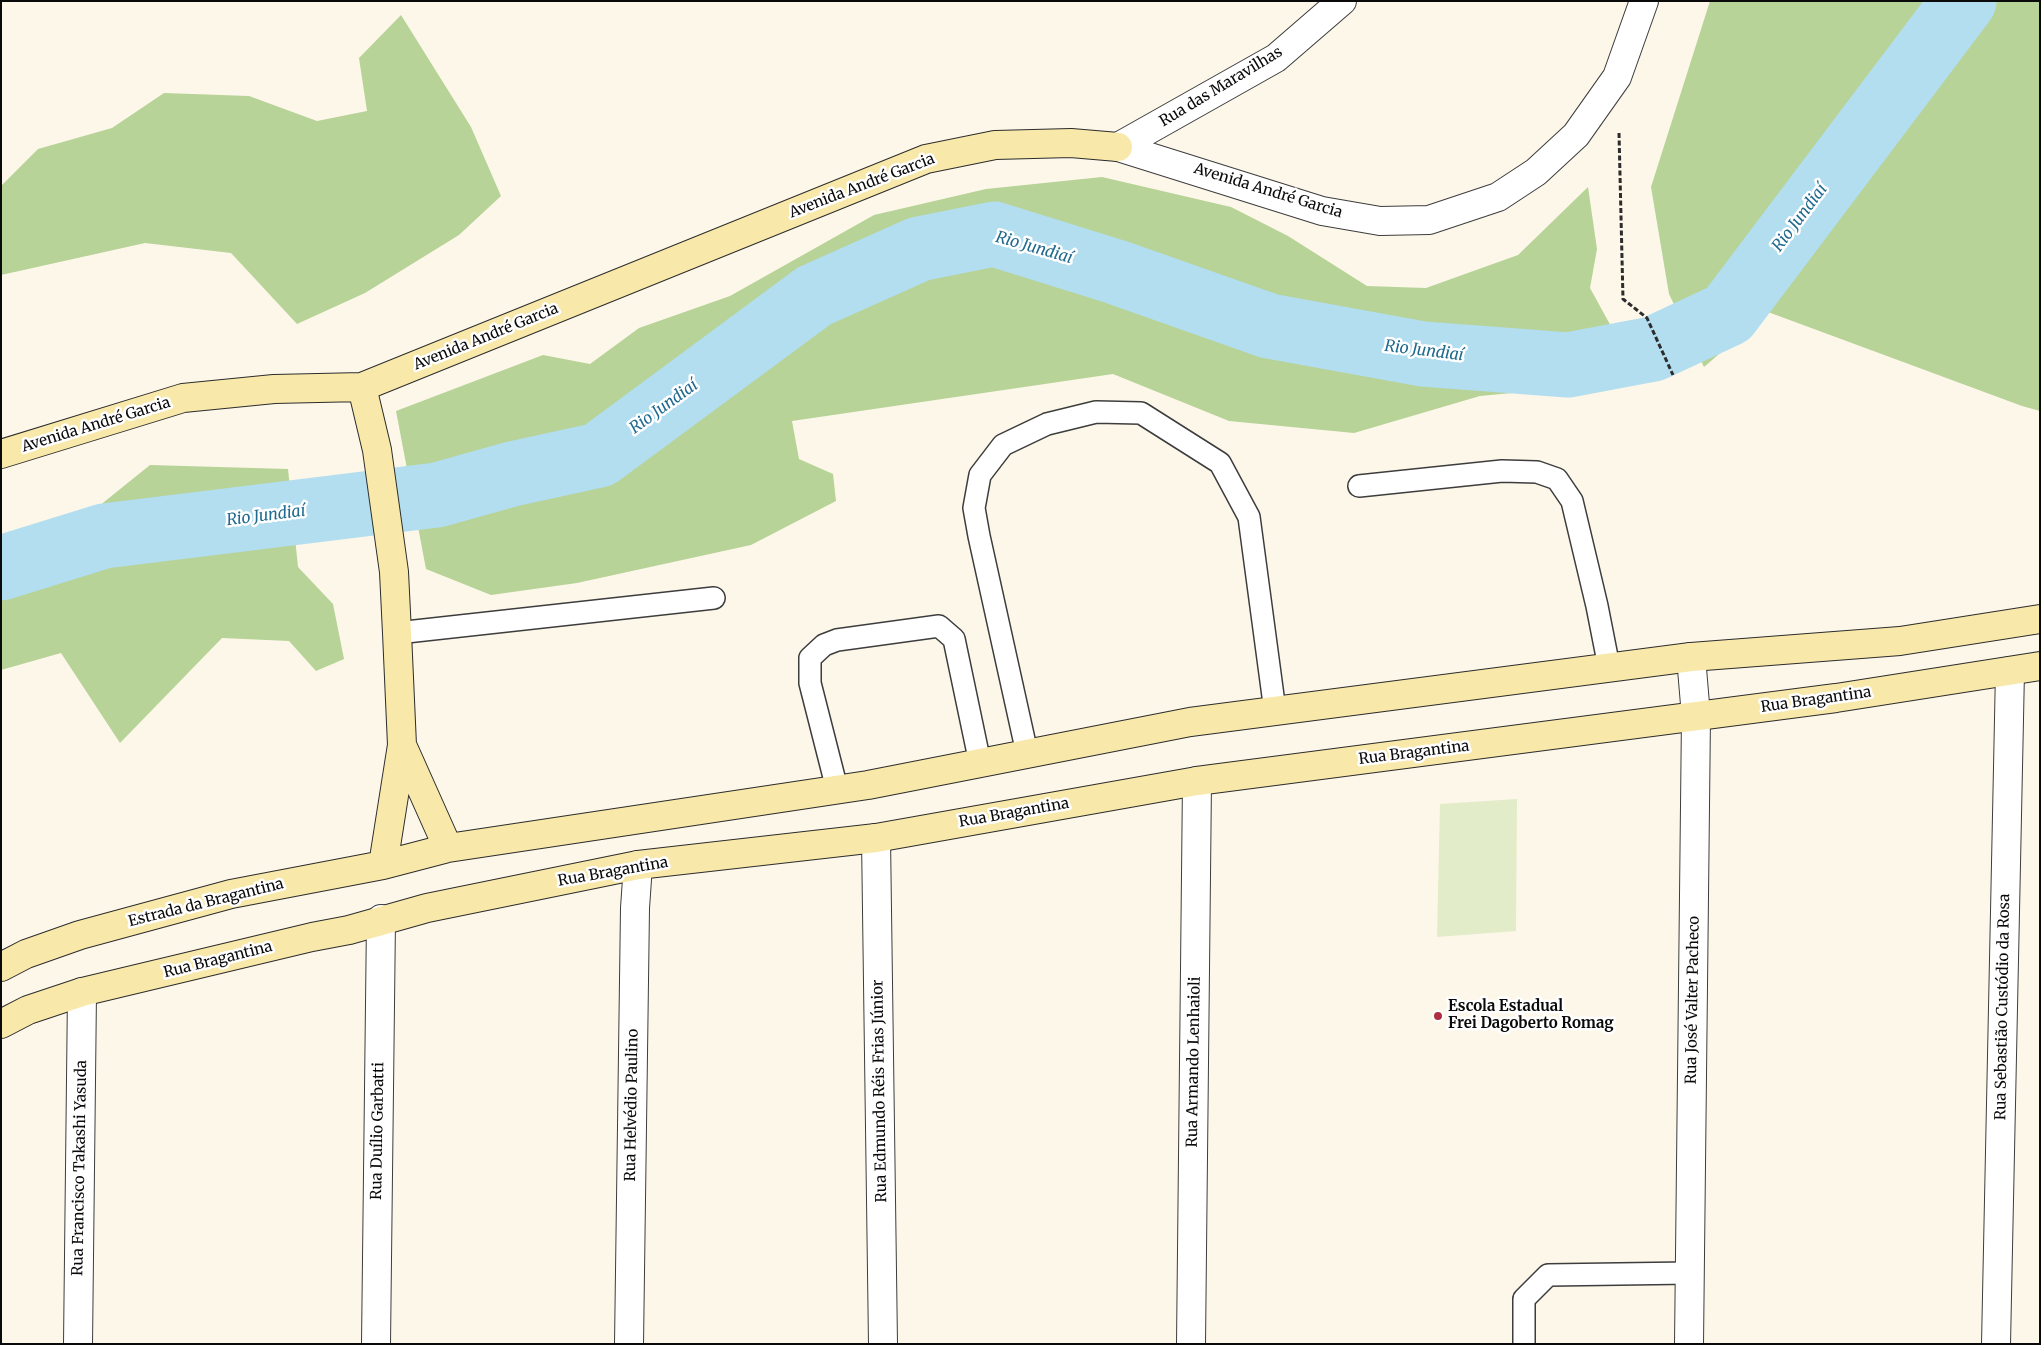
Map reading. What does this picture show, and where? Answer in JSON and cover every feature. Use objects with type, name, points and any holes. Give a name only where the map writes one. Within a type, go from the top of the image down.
[{"type":"main road","name":"Avenida André Garcia","points":[[1,454],[183,398],[274,389],[362,388],[926,159],[995,145],[1071,144],[1118,146]]},
{"type":"main road","points":[[362,388],[377,450],[394,572],[402,745],[383,866]]},
{"type":"main road","points":[[402,745],[448,848],[837,789],[1190,722],[1691,657],[1900,641],[2040,619]]},
{"type":"main road","name":"Rua Bragantina","points":[[1,1024],[28,1010],[82,992],[312,937],[349,930],[381,919],[426,908],[638,865],[876,838],[1197,780],[1836,698],[2040,666]]},
{"type":"main road","name":"Estrada da Bragantina","points":[[1,967],[14,956],[80,935],[231,894],[383,866],[448,848]]},
{"type":"street","name":"Rua das Maravilhas","points":[[1118,146],[1276,58],[1342,1]]},
{"type":"street","name":"Avenida André Garcia","points":[[1118,146],[1322,211],[1380,221],[1429,220],[1498,197],[1536,172],[1576,135],[1617,77],[1644,1]]},
{"type":"street","name":"Rua José Valter Pacheco","points":[[1689,1344],[1696,716],[1691,657]]},
{"type":"street","name":"Rua Sebastião Custódio da Rosa","points":[[1996,1344],[2010,671]]},
{"type":"street","name":"Rua Armando Lenhaioli","points":[[1191,1344],[1197,780]]},
{"type":"street","name":"Rua Edmundo Réis Frias Júnior","points":[[876,838],[883,1344]]},
{"type":"street","name":"Rua Helvédio Paulino","points":[[629,1344],[635,908],[638,865]]},
{"type":"street","name":"Rua Duílio Garbatti","points":[[376,1344],[381,919]]},
{"type":"street","name":"Rua Francisco Takashi Yasuda","points":[[78,1344],[82,992]]},
{"type":"lane","points":[[1027,753],[978,536],[974,508],[980,475],[1003,445],[1047,424],[1096,412],[1141,413],[1220,463],[1249,516],[1275,711]]},
{"type":"lane","points":[[1359,486],[1502,471],[1538,472],[1556,479],[1572,501],[1597,606],[1609,667]]},
{"type":"lane","points":[[397,633],[714,598]]},
{"type":"lane","points":[[837,789],[810,683],[810,658],[824,645],[837,640],[939,626],[954,639],[980,763]]},
{"type":"lane","points":[[1524,1344],[1524,1299],[1548,1274],[1690,1273]]},
{"type":"path","points":[[1617,77],[1623,299],[1647,318],[1673,375]]},
{"type":"green space","points":[[1710,1],[2040,1],[2040,411],[1768,312],[1704,367],[1669,294],[1651,187]]},
{"type":"green space","points":[[401,15],[471,127],[501,196],[459,235],[365,293],[297,324],[231,253],[145,243],[1,275],[1,186],[38,149],[112,128],[164,93],[249,96],[317,121],[367,111],[359,58]]},
{"type":"green space","points":[[1102,177],[1231,207],[1288,236],[1367,286],[1426,288],[1518,255],[1588,187],[1597,249],[1590,288],[1641,381],[1480,396],[1354,433],[1229,421],[1113,374],[792,421],[799,459],[833,474],[836,501],[751,545],[577,583],[491,595],[426,569],[396,411],[543,355],[590,364],[639,328],[730,296],[874,215],[986,189]]},
{"type":"green space","points":[[150,465],[288,469],[298,567],[333,604],[344,659],[316,671],[289,641],[222,638],[120,743],[61,653],[1,670],[1,585]]},
{"type":"green space","points":[[1517,799],[1516,931],[1437,937],[1440,804]]},
{"type":"waterway","name":"Rio Jundiaí","points":[[1,568],[104,536],[437,495],[512,474],[599,455],[814,296],[919,249],[994,234],[1116,272],[1269,326],[1423,354],[1568,365],[1653,349],[1728,314],[1964,1]]},
{"type":"place","name":"Escola Estadual Frei Dagoberto Romag","points":[[1438,1016]]}]
